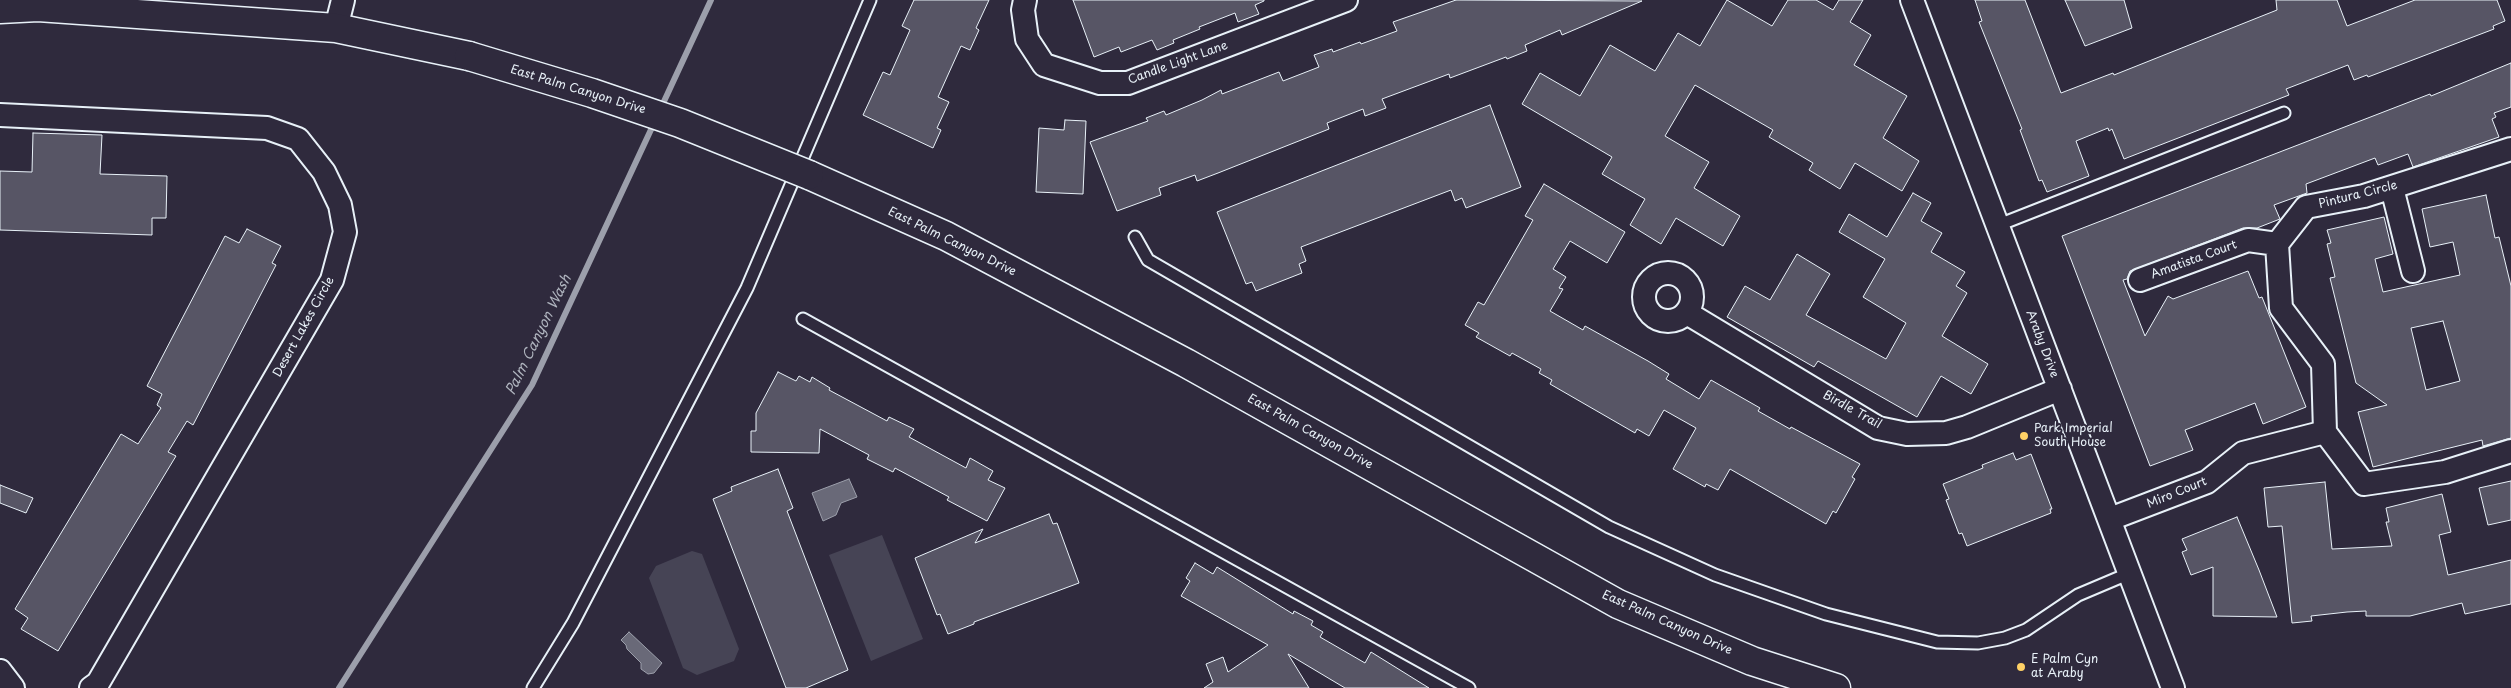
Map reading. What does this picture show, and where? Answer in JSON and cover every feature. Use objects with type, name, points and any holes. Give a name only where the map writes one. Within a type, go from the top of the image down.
[{"type":"main road","name":"East Palm Canyon Drive","points":[[0,9],[38,7],[336,28],[469,56],[592,93],[680,123],[809,175],[946,236],[1160,349],[1618,604],[1752,661],[1836,688]]},
{"type":"street","points":[[336,28],[343,0]]},
{"type":"street","name":"Candle Light Lane","points":[[1025,0],[1023,10],[1027,39],[1044,65],[1100,83],[1128,83],[1346,0]]},
{"type":"street","name":"Araby Drive","points":[[1912,0],[1996,226],[2110,519],[2173,688]]},
{"type":"street","name":"Desert Lakes Circle","points":[[0,115],[267,128],[298,139],[324,172],[340,205],[345,232],[332,280],[98,683],[91,688]]},
{"type":"street","name":"Pintura Circle","points":[[2277,244],[2306,207],[2364,196],[2511,149]]},
{"type":"street","points":[[2392,188],[2413,271]]},
{"type":"street","name":"Amatista Court","points":[[2140,280],[2248,240],[2277,244]]},
{"type":"street","points":[[2277,244],[2280,308],[2323,364],[2325,432],[2364,484],[2445,472],[2511,451]]},
{"type":"street","name":"Birdle Trail","points":[[1687,313],[1878,428],[1907,434],[1946,433],[2060,389]]},
{"type":"street","name":"Miro Court","points":[[2110,519],[2207,482],[2243,453],[2325,432]]},
{"type":"street","points":[[0,671],[13,688]]},
{"type":"lane","points":[[533,688],[573,622],[747,288],[870,0]]},
{"type":"lane","points":[[1996,226],[2284,113]]},
{"type":"lane","points":[[1135,237],[1148,260],[1609,527],[1714,575],[1826,614],[1937,642],[1978,643],[2005,638],[2026,630],[2078,595],[2130,573]]},
{"type":"lane","points":[[803,319],[1469,688]]},
{"type":"shaded area","points":[[882,535],[923,639],[871,661],[829,555]]},
{"type":"shaded area","points":[[692,551],[702,554],[739,649],[734,661],[697,675],[683,668],[649,578],[656,566]]},
{"type":"water","points":[[849,479],[857,497],[841,503],[836,515],[823,521],[812,493]]},
{"type":"water","points":[[629,632],[662,663],[654,673],[648,674],[641,669],[641,663],[621,640]]},
{"type":"building","points":[[914,0],[989,0],[976,28],[979,30],[970,50],[961,46],[938,97],[949,102],[937,128],[941,130],[933,148],[863,115],[883,72],[890,75],[910,30],[902,26]]},
{"type":"building","points":[[1073,0],[1264,1],[1255,5],[1259,14],[1238,22],[1235,13],[1199,27],[1200,29],[1173,40],[1174,43],[1157,50],[1152,40],[1121,52],[1119,47],[1094,57]]},
{"type":"building","points":[[1456,0],[1642,1],[1562,35],[1560,30],[1525,45],[1527,51],[1507,59],[1506,57],[1450,78],[1449,74],[1382,99],[1386,108],[1365,116],[1363,109],[1327,123],[1329,129],[1218,173],[1197,181],[1195,175],[1159,188],[1161,195],[1117,211],[1090,142],[1148,121],[1146,118],[1164,111],[1166,115],[1221,90],[1222,94],[1279,72],[1283,81],[1319,67],[1314,55],[1332,49],[1333,52],[1360,42],[1361,44],[1397,31],[1393,22]]},
{"type":"building","points":[[1727,0],[1772,26],[1788,0],[1816,0],[1833,10],[1839,0],[1863,0],[1850,22],[1871,35],[1854,65],[1907,96],[1883,138],[1919,161],[1902,191],[1855,163],[1840,189],[1809,170],[1813,163],[1769,137],[1773,130],[1695,85],[1665,136],[1709,162],[1694,188],[1740,216],[1723,246],[1676,218],[1661,244],[1630,225],[1645,199],[1602,174],[1612,157],[1522,104],[1540,73],[1580,96],[1610,45],[1655,71],[1678,33],[1700,46]]},
{"type":"building","points":[[1975,0],[2025,0],[2061,93],[2113,73],[2114,75],[2277,10],[2276,0],[2337,0],[2347,26],[2415,0],[2497,0],[2505,21],[2493,26],[2494,29],[2368,77],[2367,75],[2354,80],[2348,65],[2286,89],[2289,95],[2124,159],[2112,129],[2109,131],[2108,128],[2076,141],[2089,176],[2047,192],[2042,180],[2039,181],[2020,130],[2022,129],[1979,22],[1982,21]]},
{"type":"building","points":[[2065,0],[2124,0],[2132,28],[2085,46]]},
{"type":"building","points":[[2511,63],[2511,107],[2494,113],[2496,117],[2492,119],[2499,137],[2413,167],[2408,154],[2378,165],[2375,158],[2306,184],[2307,193],[2274,205],[2280,219],[2257,228],[2243,228],[2130,271],[2127,279],[2123,280],[2145,336],[2168,296],[2173,299],[2248,271],[2259,298],[2262,297],[2306,407],[2263,424],[2255,403],[2185,430],[2193,450],[2150,466],[2062,236],[2430,94],[2431,96]]},
{"type":"building","points":[[1490,105],[1521,187],[1466,208],[1462,198],[1455,201],[1451,190],[1301,247],[1306,261],[1299,264],[1302,273],[1256,291],[1252,282],[1246,284],[1217,212]]},
{"type":"building","points":[[1065,120],[1086,121],[1083,194],[1036,192],[1039,128],[1064,130]]},
{"type":"building","points":[[33,133],[102,135],[100,174],[167,176],[166,218],[152,218],[152,235],[0,230],[0,171],[32,172]]},
{"type":"building","points":[[1544,184],[1625,232],[1607,263],[1570,241],[1553,269],[1566,277],[1559,288],[1563,289],[1550,311],[1583,330],[1585,326],[1648,361],[1669,374],[1666,379],[1699,399],[1711,380],[1760,408],[1758,411],[1860,464],[1852,477],[1855,479],[1836,513],[1833,511],[1826,524],[1730,469],[1718,490],[1706,484],[1705,487],[1673,469],[1696,428],[1664,410],[1649,436],[1637,429],[1635,433],[1550,384],[1552,380],[1539,373],[1541,369],[1512,353],[1510,356],[1476,337],[1479,333],[1465,325],[1478,302],[1484,305],[1533,220],[1525,216]]},
{"type":"building","points":[[1913,193],[1931,203],[1921,221],[1942,233],[1931,252],[1965,272],[1956,286],[1967,293],[1942,336],[1988,364],[1971,394],[1941,376],[1917,417],[1818,361],[1814,367],[1727,317],[1745,286],[1770,300],[1797,254],[1830,274],[1806,315],[1886,359],[1906,323],[1863,297],[1885,259],[1839,232],[1849,214],[1887,237]]},
{"type":"building","points":[[2486,195],[2495,238],[2499,237],[2511,286],[2511,438],[2483,446],[2482,440],[2373,467],[2358,412],[2387,405],[2356,383],[2330,278],[2335,277],[2327,244],[2331,243],[2327,230],[2384,217],[2393,254],[2375,259],[2383,292],[2460,275],[2453,242],[2430,247],[2422,209]],"holes":[[[2443,321],[2460,381],[2426,390],[2411,328]]]},
{"type":"building","points":[[247,229],[281,246],[272,263],[276,265],[193,425],[187,421],[168,452],[176,456],[58,651],[21,629],[28,618],[15,609],[121,434],[138,444],[161,408],[157,405],[162,394],[147,386],[225,236],[239,243]]},
{"type":"building","points":[[778,372],[796,381],[799,376],[810,382],[812,377],[830,388],[829,390],[887,421],[889,417],[914,429],[909,437],[966,468],[970,458],[993,471],[988,480],[1005,488],[987,521],[947,500],[949,497],[895,468],[893,472],[867,459],[869,455],[820,429],[819,453],[751,452],[751,431],[756,431],[756,413]]},
{"type":"building","points":[[2013,453],[2016,460],[2031,454],[2052,509],[2050,509],[2051,513],[1967,546],[1962,533],[1959,534],[1946,500],[1949,499],[1943,484],[1983,468],[1982,465]]},
{"type":"building","points":[[778,469],[793,508],[787,511],[848,670],[806,688],[786,688],[713,499],[732,491],[731,487]]},
{"type":"building","points":[[2511,481],[2511,520],[2488,525],[2479,488]]},
{"type":"building","points":[[2325,482],[2332,549],[2392,546],[2386,522],[2389,522],[2386,508],[2442,494],[2451,532],[2439,535],[2448,575],[2511,560],[2511,604],[2465,614],[2462,603],[2410,616],[2366,616],[2366,611],[2347,612],[2311,616],[2312,621],[2292,623],[2282,526],[2268,527],[2264,488]]},
{"type":"building","points":[[0,485],[33,498],[26,513],[0,503]]},
{"type":"building","points":[[1049,514],[1053,524],[1057,523],[1079,583],[974,622],[974,624],[948,634],[940,614],[937,615],[915,558],[983,529],[975,543]]},
{"type":"building","points":[[2237,517],[2277,617],[2213,616],[2213,567],[2191,575],[2182,552],[2187,550],[2182,539]]},
{"type":"building","points":[[1195,563],[1213,574],[1217,567],[1293,614],[1294,611],[1313,621],[1311,625],[1323,632],[1320,637],[1365,663],[1371,652],[1429,688],[1345,688],[1288,654],[1309,688],[1204,688],[1213,682],[1206,664],[1223,657],[1228,672],[1268,645],[1181,596],[1190,581],[1186,578]]},
{"type":"waterway","name":"Palm Canyon Wash","points":[[660,110],[711,0]]},
{"type":"waterway","name":"Palm Canyon Wash","points":[[339,688],[532,385],[655,121]]},
{"type":"place","name":"Park Imperial South House","points":[[2024,436]]},
{"type":"place","name":"E Palm Cyn at Araby","points":[[2021,667]]}]
